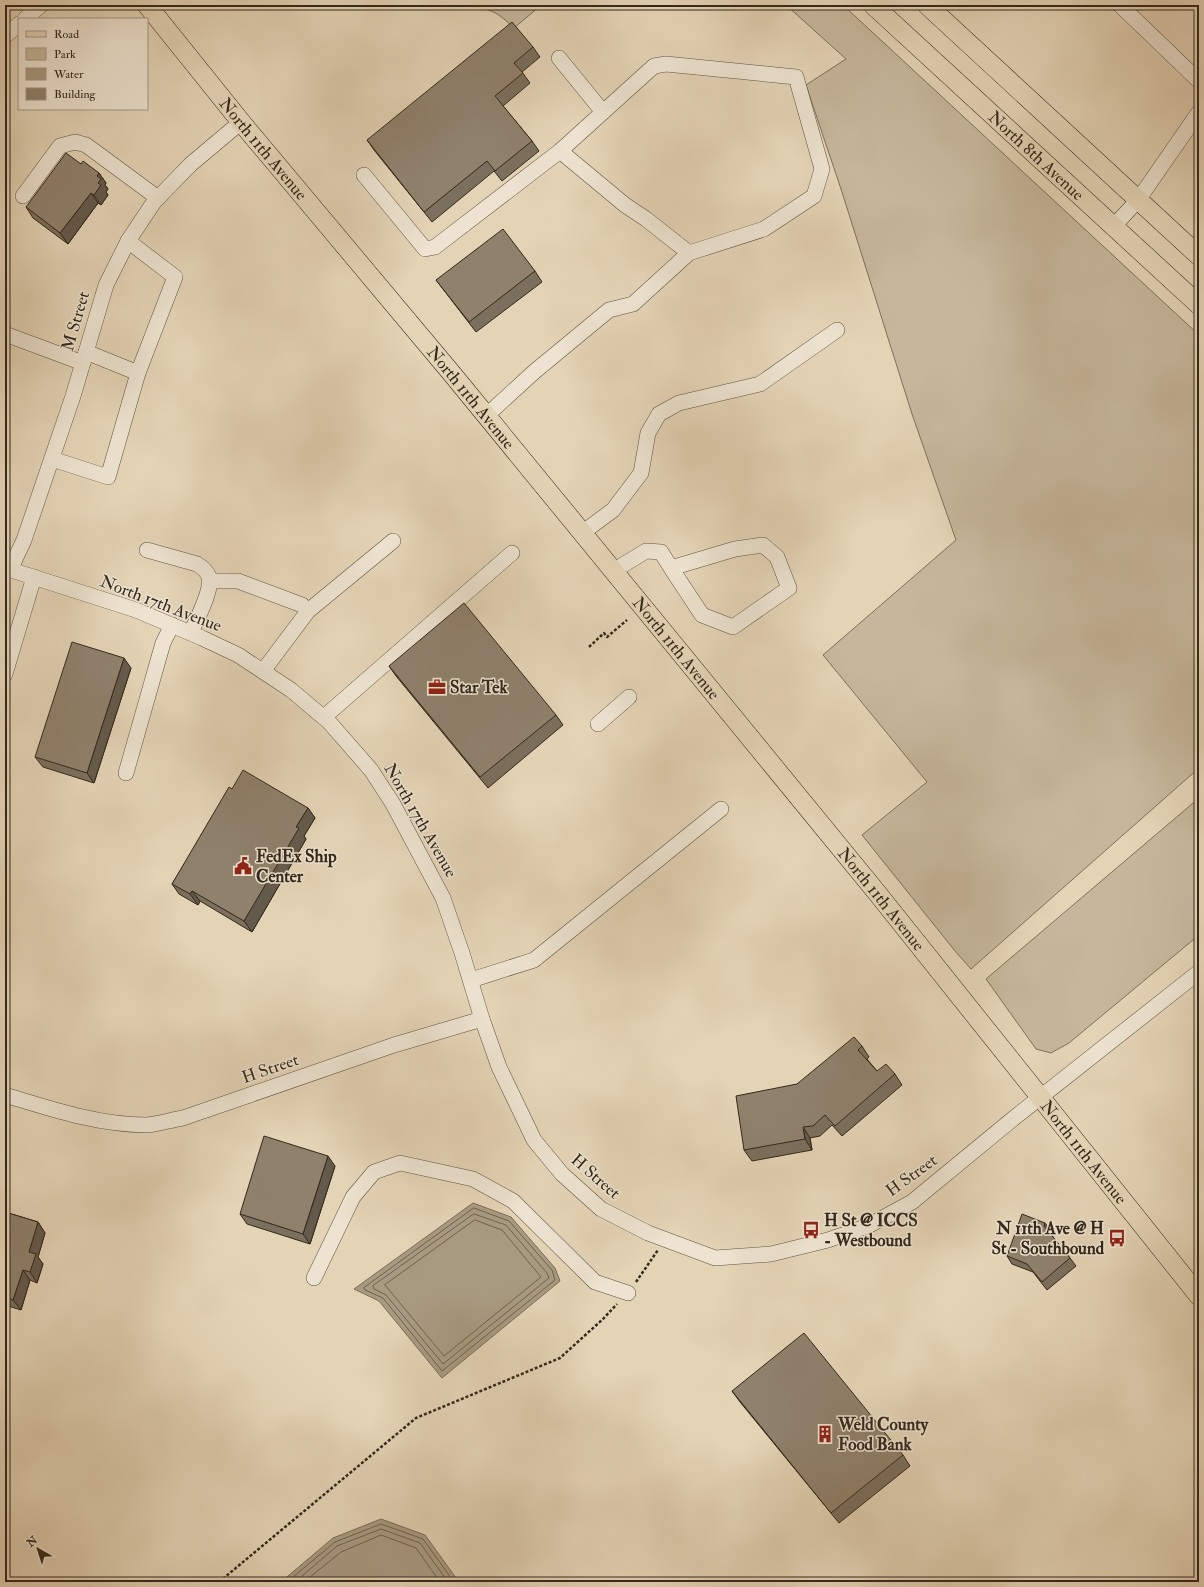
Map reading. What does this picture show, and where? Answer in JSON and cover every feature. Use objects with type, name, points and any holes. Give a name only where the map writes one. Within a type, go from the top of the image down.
[{"type":"main road","name":"North 11th Avenue","points":[[147,5],[241,122],[486,416],[878,894],[1199,1296]]},
{"type":"main road","name":"North 8th Avenue","points":[[873,5],[1199,305]]},
{"type":"main road","points":[[927,5],[1199,256]]},
{"type":"street","points":[[26,18],[41,5]]},
{"type":"street","points":[[1120,5],[1199,81]]},
{"type":"street","points":[[5,36],[18,25]]},
{"type":"street","points":[[559,58],[603,112]]},
{"type":"street","points":[[364,174],[425,249],[435,247],[560,151],[654,66],[666,64],[796,77],[822,169],[814,196],[764,229],[689,253],[632,304],[609,310],[534,372],[486,416]]},
{"type":"street","points":[[1113,227],[1138,200],[1199,112]]},
{"type":"street","name":"M Street","points":[[7,569],[24,540],[52,459],[106,285],[128,241],[158,198],[190,164],[241,122]]},
{"type":"street","points":[[23,196],[60,146],[75,142],[86,144],[158,198]]},
{"type":"street","points":[[560,151],[625,205],[646,219],[689,253]]},
{"type":"street","points":[[52,459],[108,477],[138,373],[175,277],[128,241]]},
{"type":"street","points":[[582,533],[613,510],[641,473],[648,433],[659,414],[679,403],[760,384],[837,330]]},
{"type":"street","points":[[5,334],[138,373]]},
{"type":"street","points":[[263,671],[308,611],[393,541]]},
{"type":"street","points":[[613,571],[646,551],[660,552],[702,615],[733,627],[789,588],[777,557],[763,544],[735,549],[671,568]]},
{"type":"street","points":[[146,550],[197,564],[204,568],[208,574],[210,581],[209,590],[190,633]]},
{"type":"street","points":[[324,717],[512,553]]},
{"type":"street","name":"North 17th Avenue","points":[[7,569],[136,610],[238,655],[291,690],[324,717],[362,758],[393,804],[443,898],[482,1018]]},
{"type":"street","points":[[5,674],[34,577]]},
{"type":"street","points":[[210,581],[238,581],[302,605],[308,611]]},
{"type":"street","points":[[126,773],[163,643],[172,625]]},
{"type":"street","points":[[598,724],[629,697]]},
{"type":"street","points":[[470,980],[534,960],[721,809]]},
{"type":"street","name":"H Street","points":[[5,1095],[69,1114],[111,1123],[148,1125],[183,1118],[394,1045],[482,1018],[499,1067],[534,1140],[562,1174],[601,1209],[648,1234],[715,1258],[771,1254],[828,1240],[868,1226],[912,1202],[1199,972]]},
{"type":"street","points":[[314,1278],[352,1197],[374,1172],[400,1163],[473,1179],[513,1201],[595,1282],[628,1293]]},
{"type":"path","points":[[589,647],[604,633],[607,636],[627,620]]},
{"type":"path","points":[[219,1582],[416,1418],[560,1358],[603,1319],[628,1293],[666,1240]]},
{"type":"green space","points":[[467,5],[539,5],[539,7],[514,28],[496,13]]},
{"type":"green space","points":[[786,5],[843,5],[1199,335],[1199,768],[971,969],[862,835],[927,782],[823,655],[956,540],[912,414],[841,189],[806,85],[846,59]]},
{"type":"green space","points":[[1199,798],[1199,935],[1069,1043],[1051,1053],[1036,1049],[986,979]]},
{"type":"water","points":[[473,1203],[511,1217],[555,1268],[560,1281],[442,1378],[379,1301],[354,1289]]},
{"type":"water","points":[[381,1519],[425,1535],[459,1582],[281,1582],[333,1538]]},
{"type":"building","points":[[512,22],[533,47],[514,63],[523,73],[495,96],[532,141],[495,171],[487,161],[424,212],[367,140]]},
{"type":"building","points":[[66,153],[81,164],[83,161],[99,173],[97,176],[101,179],[98,183],[101,185],[94,195],[91,193],[60,233],[26,207]]},
{"type":"building","points":[[503,229],[535,271],[469,322],[436,280]]},
{"type":"building","points":[[464,603],[556,715],[480,777],[389,666]]},
{"type":"building","points":[[72,642],[124,658],[87,773],[35,757]]},
{"type":"building","name":"FedEx Ship Center","points":[[243,770],[308,808],[296,827],[299,828],[244,921],[192,891],[190,894],[172,884],[229,787],[232,789]]},
{"type":"building","points":[[854,1037],[862,1046],[858,1050],[877,1071],[886,1064],[895,1074],[835,1126],[825,1115],[813,1126],[803,1127],[805,1139],[744,1150],[736,1096],[797,1084]]},
{"type":"building","points":[[264,1136],[328,1156],[303,1234],[240,1214]]},
{"type":"building","points":[[5,1212],[38,1222],[29,1252],[36,1254],[30,1272],[23,1270],[13,1300],[5,1297]]},
{"type":"building","points":[[1022,1214],[1045,1223],[1044,1226],[1070,1258],[1042,1282],[1027,1264],[1007,1256]]},
{"type":"building","name":"Weld County Food Bank","points":[[804,1333],[903,1455],[831,1513],[732,1391]]},
{"type":"place","name":"Star Tek","points":[[437,687]]},
{"type":"place","name":"FedEx Ship Center","points":[[243,866]]},
{"type":"place","name":"H St @ ICCS - Westbound","points":[[811,1230]]},
{"type":"place","name":"N 11th Ave @ H St - Southbound","points":[[1117,1238]]},
{"type":"place","name":"Weld County Food Bank","points":[[825,1434]]}]
